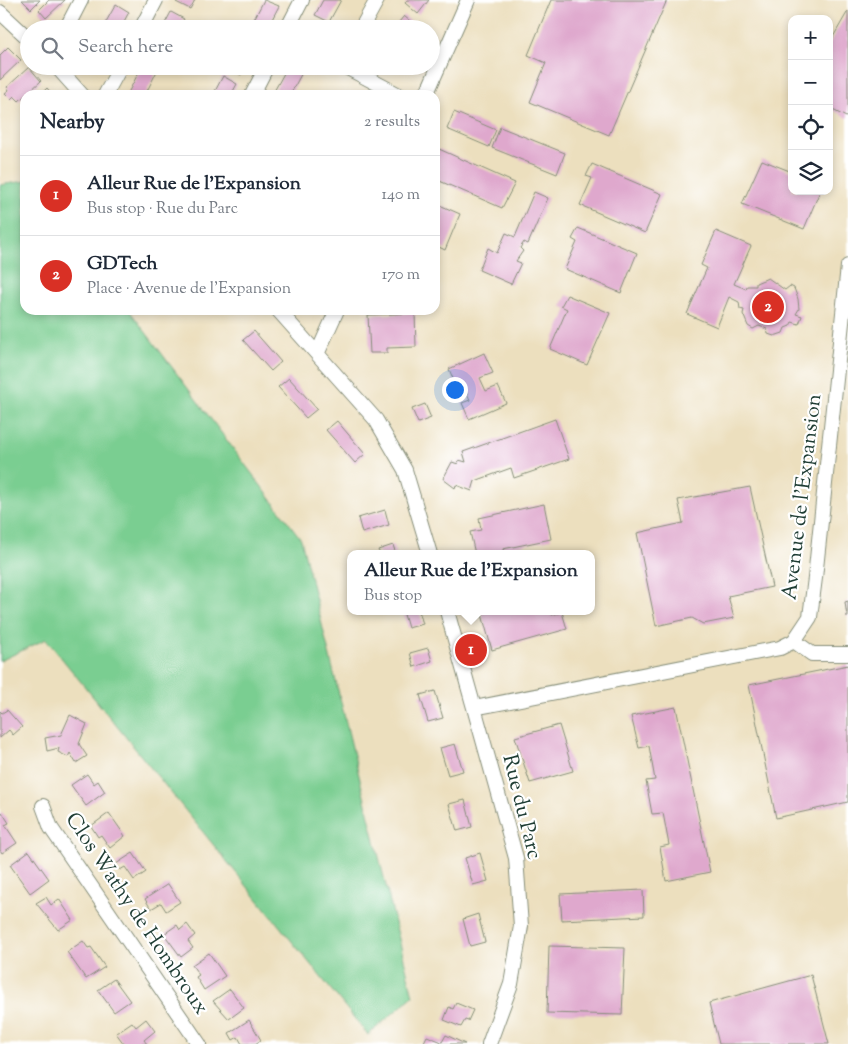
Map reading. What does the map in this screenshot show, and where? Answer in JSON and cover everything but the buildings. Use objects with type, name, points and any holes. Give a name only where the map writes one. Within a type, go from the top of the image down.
[{"type":"street","points":[[71,20],[81,0]]},
{"type":"street","points":[[146,20],[156,0]]},
{"type":"street","points":[[292,20],[302,0]]},
{"type":"street","points":[[366,20],[377,0]]},
{"type":"street","points":[[440,63],[468,0]]},
{"type":"street","points":[[0,12],[20,31]]},
{"type":"street","points":[[64,75],[78,90]]},
{"type":"street","points":[[108,90],[116,75]]},
{"type":"street","points":[[255,90],[262,75]]},
{"type":"street","points":[[361,75],[390,90]]},
{"type":"street","points":[[428,90],[435,75]]},
{"type":"street","name":"Avenue de l'Expansion","points":[[794,641],[810,617],[848,266]]},
{"type":"street","points":[[283,315],[318,352],[376,420],[405,470],[429,550]]},
{"type":"street","points":[[318,352],[335,315]]},
{"type":"street","name":"Rue du Parc","points":[[448,615],[516,858],[521,926],[511,984],[489,1044]]},
{"type":"street","points":[[474,708],[780,648],[794,641],[812,654],[848,654]]},
{"type":"street","name":"Clos Wathy de Hombroux","points":[[44,806],[51,828],[198,1044]]},
{"type":"green space","points":[[20,182],[20,315],[133,315],[301,539],[413,996],[368,1035],[46,639],[0,661],[0,185]]},
{"type":"place","name":"GDTech","points":[[768,307]]},
{"type":"place","name":"Alleur Rue de l'Expansion","points":[[471,650]]}]
